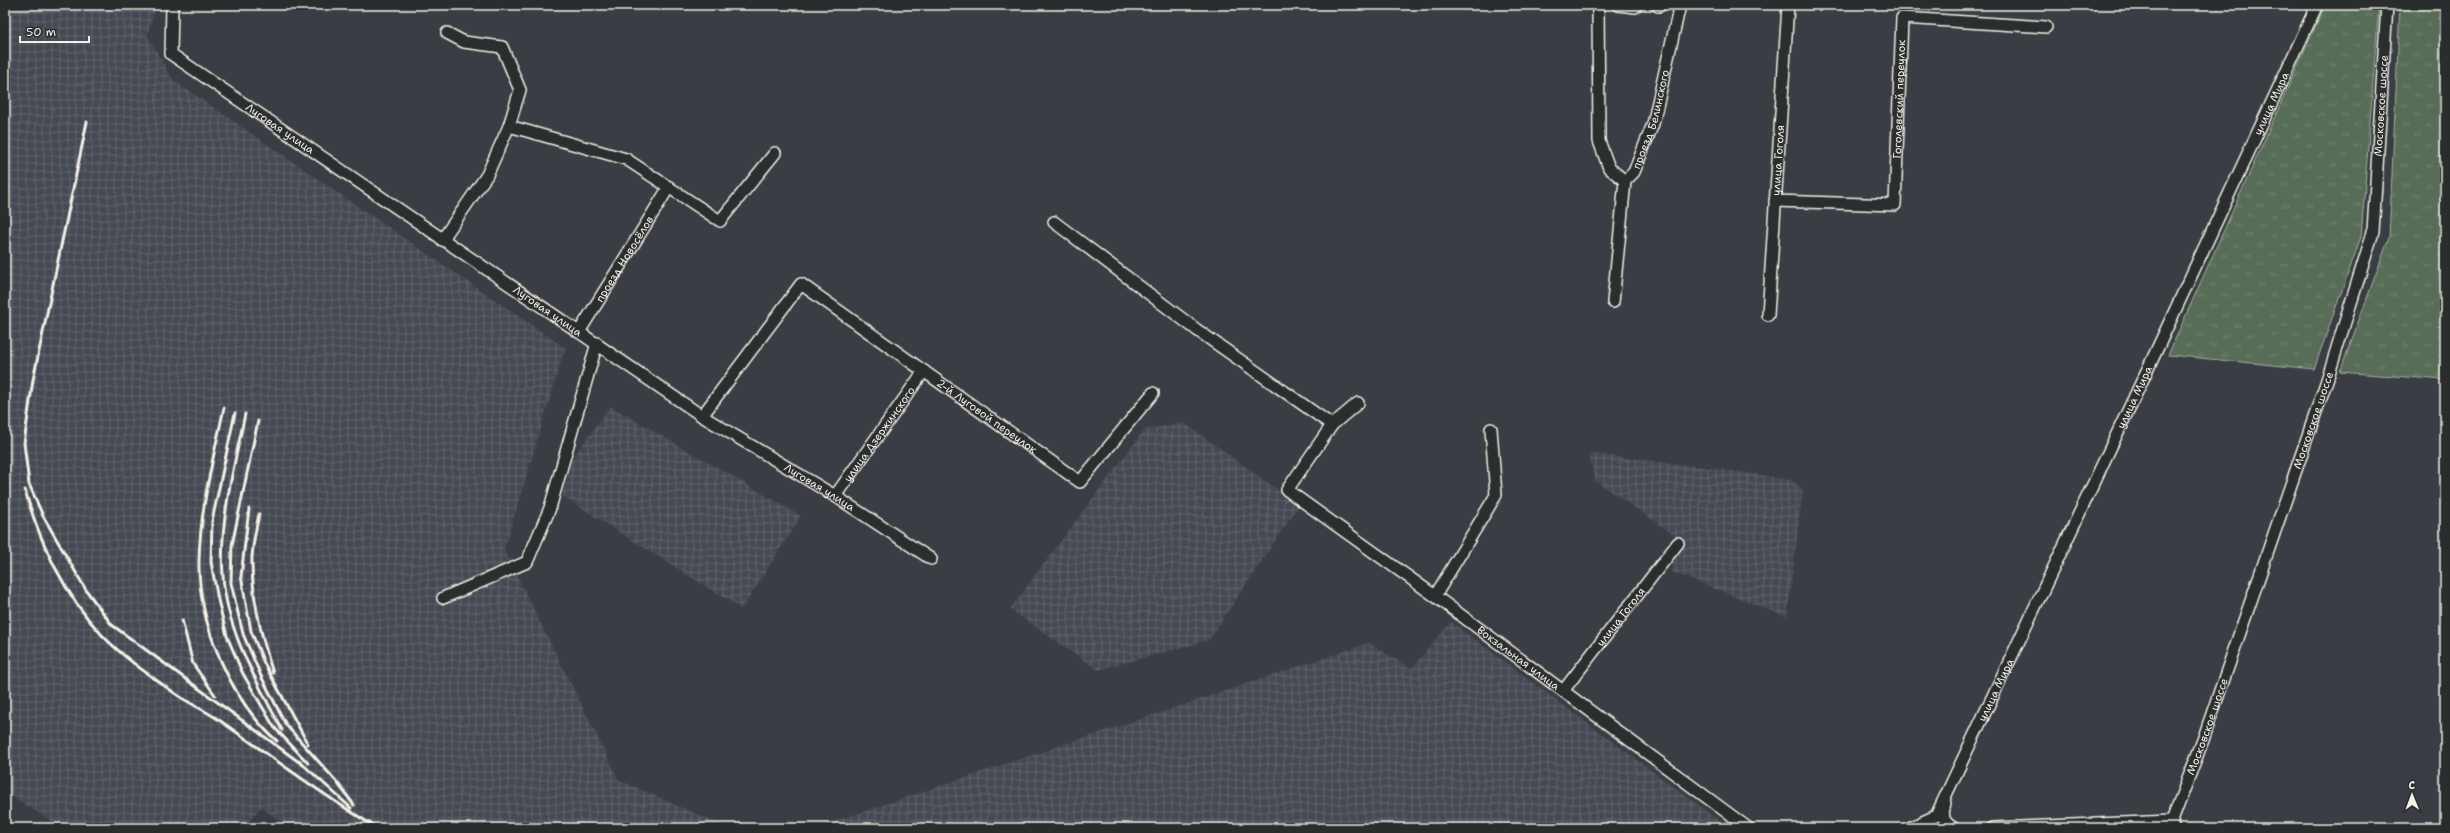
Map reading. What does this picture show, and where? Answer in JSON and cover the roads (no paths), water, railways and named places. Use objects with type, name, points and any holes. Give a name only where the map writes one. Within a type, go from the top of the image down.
[{"type":"street","name":"Луговая улица","points":[[172,5],[171,54],[702,416],[835,496],[931,559]]},
{"type":"street","points":[[1598,5],[1599,141],[1609,168],[1624,181]]},
{"type":"street","points":[[1618,5],[1635,7]]},
{"type":"street","name":"проезд Белинского","points":[[1613,302],[1624,181],[1634,172],[1653,124],[1680,5]]},
{"type":"street","name":"улица Гоголя","points":[[1768,315],[1788,5]]},
{"type":"street","name":"улица Мира","points":[[1949,787],[2176,310],[2317,5]]},
{"type":"street","name":"Московское шоссе","points":[[2173,824],[2204,740],[2327,380],[2373,232],[2387,5]]},
{"type":"street","name":"Гоголевский переулок","points":[[1775,201],[1895,205],[1902,18],[2046,27]]},
{"type":"street","points":[[442,240],[487,175],[508,126],[520,90],[502,47],[464,42],[447,33]]},
{"type":"street","points":[[508,126],[626,159],[720,221],[775,154]]},
{"type":"street","name":"проезд Новосёлов","points":[[580,332],[669,187]]},
{"type":"street","points":[[1054,222],[1197,330],[1332,425],[1358,403]]},
{"type":"street","name":"2-й Луговой переулок","points":[[702,416],[801,284],[1080,482],[1153,393]]},
{"type":"street","points":[[443,598],[527,562],[550,508],[597,343]]},
{"type":"street","name":"улица Дзержинского","points":[[835,496],[924,371]]},
{"type":"street","name":"Вокзальная улица","points":[[1332,425],[1287,490],[1435,596],[1748,828]]},
{"type":"street","points":[[1435,596],[1496,495],[1491,429]]},
{"type":"street","name":"улица Гоголя","points":[[1563,691],[1678,543]]},
{"type":"street","points":[[1909,828],[1936,816],[1949,787]]},
{"type":"street","points":[[1949,787],[1943,818],[1945,822],[1954,828]]},
{"type":"street","points":[[1993,828],[2173,824]]},
{"type":"railway","points":[[87,122],[33,380],[24,443],[29,484],[43,516],[86,590],[112,625],[303,765]]},
{"type":"railway","points":[[224,408],[204,503],[199,561],[200,585],[204,610],[211,634],[220,659],[231,682],[260,724],[277,741]]},
{"type":"railway","points":[[235,413],[212,521],[211,562],[218,600],[227,636],[242,672],[274,727],[308,763]]},
{"type":"railway","points":[[245,414],[225,514],[222,555],[225,595],[236,636],[244,655],[282,730]]},
{"type":"railway","points":[[258,421],[232,545],[231,583],[243,634],[261,676],[286,725],[336,781],[354,805]]},
{"type":"railway","points":[[25,490],[38,529],[55,567],[76,603],[110,643],[136,665],[173,692],[214,716],[315,788],[374,826]]},
{"type":"railway","points":[[249,509],[241,576],[251,631],[264,663],[308,744]]},
{"type":"railway","points":[[259,514],[252,557],[253,586],[261,630],[273,673]]},
{"type":"railway","points":[[182,620],[193,664],[215,695]]},
{"type":"railway","points":[[299,761],[351,808]]}]
